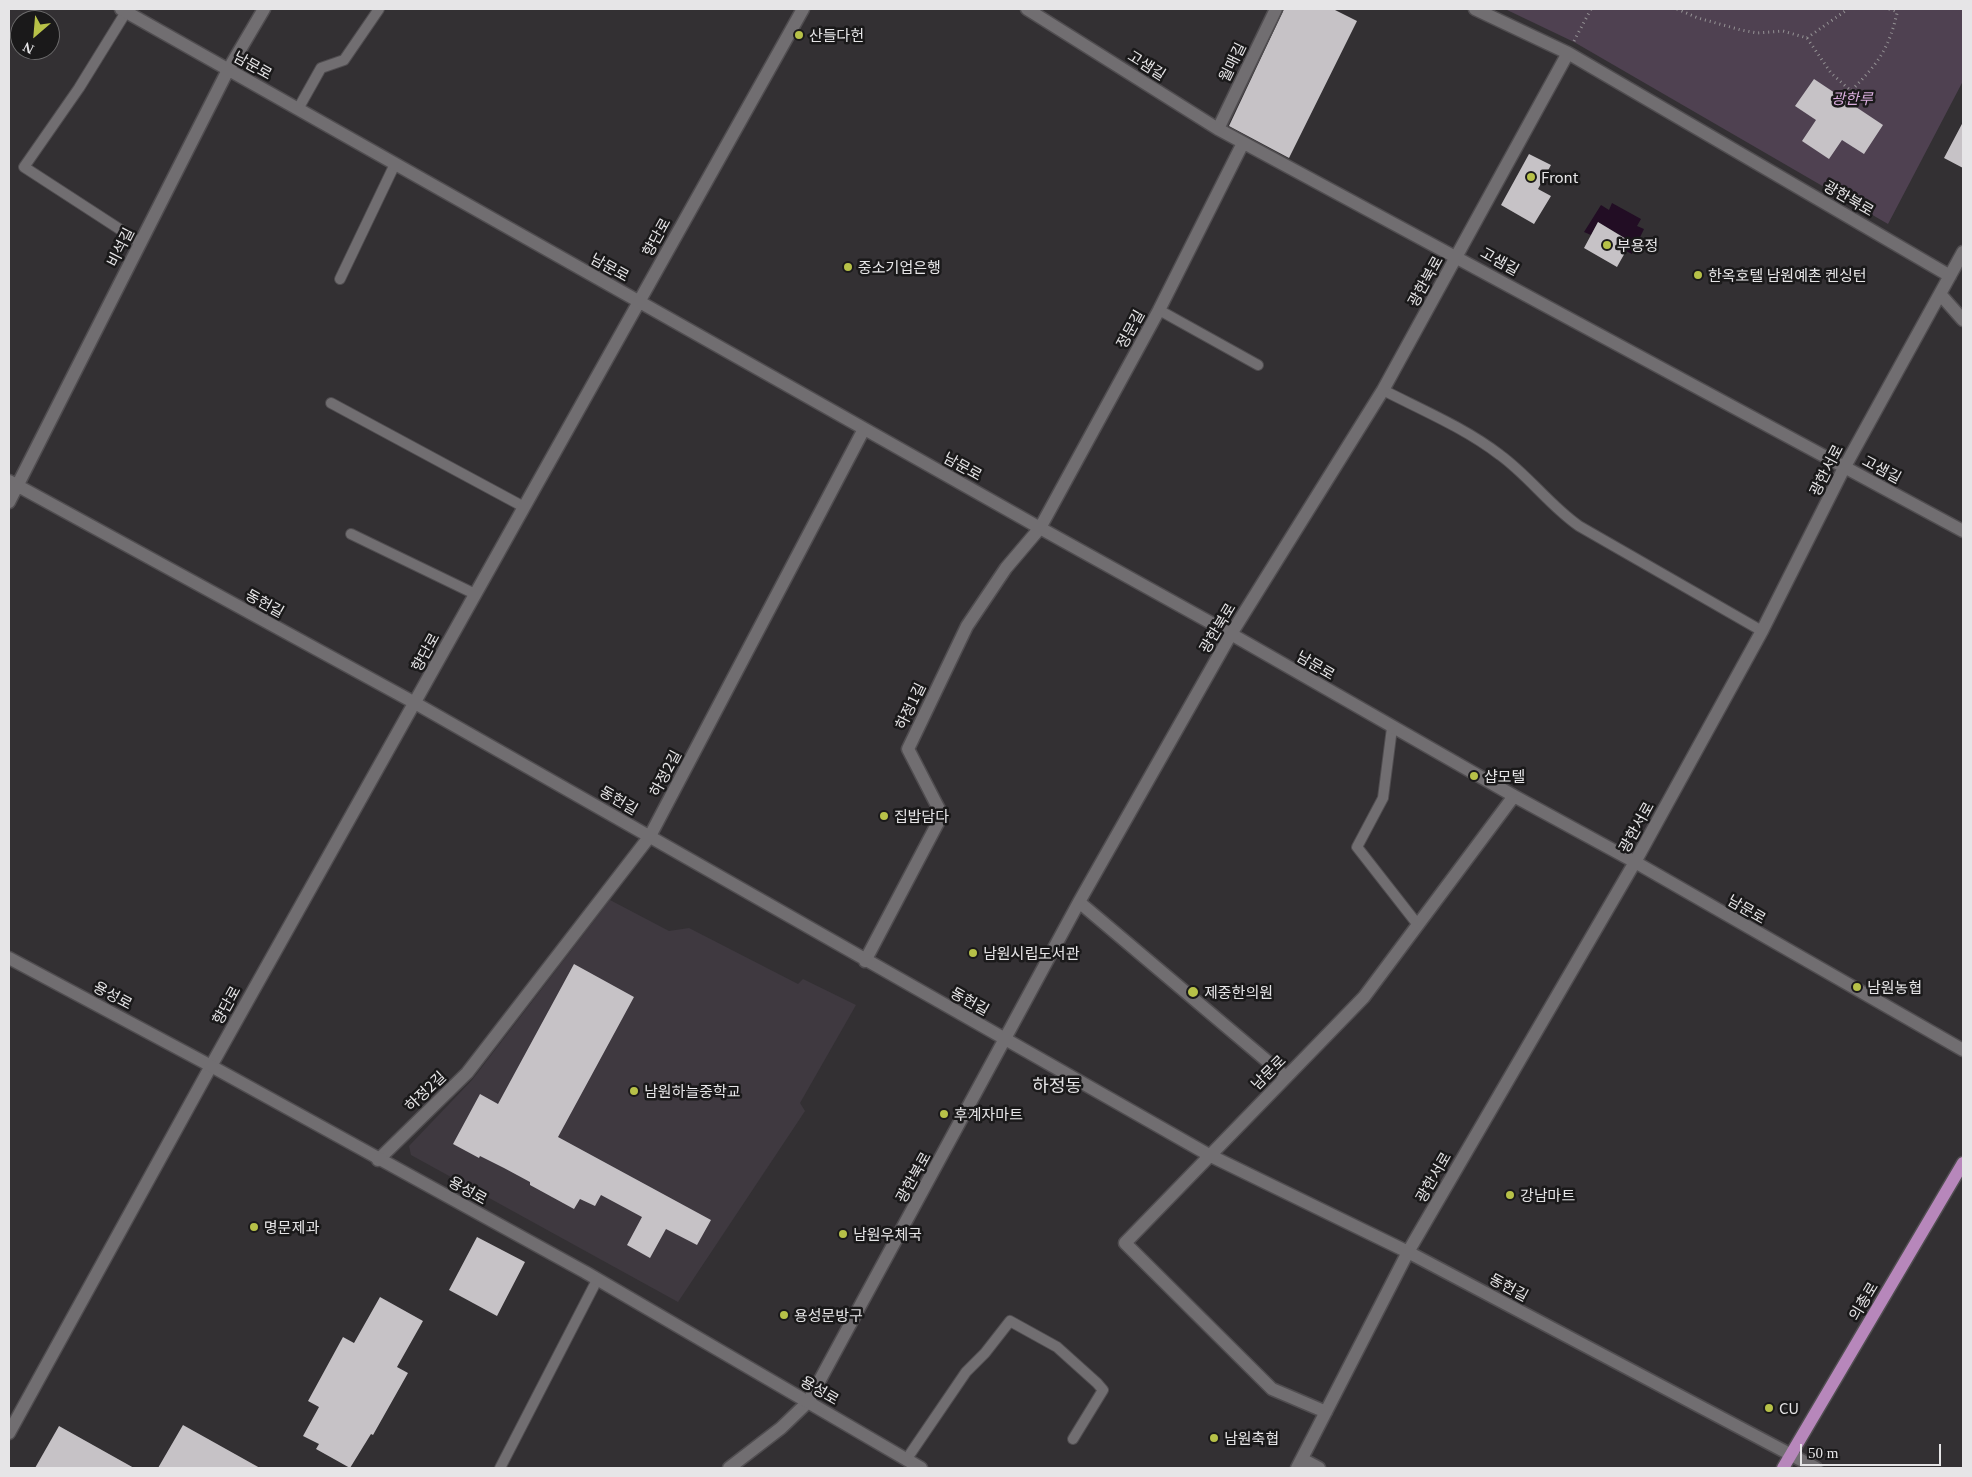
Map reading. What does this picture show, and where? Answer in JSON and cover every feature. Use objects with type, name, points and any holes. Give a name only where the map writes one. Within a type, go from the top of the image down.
[{"type":"main road","name":"의총로","points":[[1783,1468],[1963,1164]]},
{"type":"street","name":"비석길","points":[[9,502],[13,483],[141,243],[228,70],[264,9]]},
{"type":"street","name":"향단로","points":[[9,1432],[211,1066],[803,9]]},
{"type":"street","name":"고샘길","points":[[1027,9],[1243,143],[1457,256],[1963,532]]},
{"type":"street","name":"월매길","points":[[1218,129],[1276,9]]},
{"type":"street","points":[[1475,9],[1568,53]]},
{"type":"street","name":"남문로","points":[[123,10],[638,302],[1231,634],[1392,728],[1635,862],[1963,1050]]},
{"type":"street","name":"광한북로","points":[[729,1468],[781,1428],[808,1402],[1006,1040],[1079,902],[1231,634],[1383,390],[1568,53],[1950,276]]},
{"type":"street","name":"정문길","points":[[1040,528],[1159,310],[1243,143]]},
{"type":"street","name":"광한서로","points":[[1299,1464],[1408,1252],[1635,862],[1762,631],[1844,468],[1963,252]]},
{"type":"street","points":[[1940,294],[1963,320]]},
{"type":"street","name":"하정2길","points":[[378,1160],[467,1073],[650,836],[864,429]]},
{"type":"street","name":"동헌길","points":[[13,483],[414,703],[1209,1155],[1408,1252],[1792,1454]]},
{"type":"street","name":"하정1길","points":[[865,961],[942,815],[908,749],[967,626],[1006,568],[1040,528]]},
{"type":"street","name":"남문로","points":[[1209,1155],[1364,997],[1514,796]]},
{"type":"street","points":[[1079,902],[1286,1077]]},
{"type":"street","name":"용성로","points":[[9,958],[211,1066],[597,1280],[922,1468]]},
{"type":"street","points":[[1209,1155],[1125,1243],[1272,1389],[1326,1412]]},
{"type":"street","points":[[1792,1454],[1816,1468]]},
{"type":"street","points":[[1299,1464],[1319,1468]]},
{"type":"lane","points":[[298,109],[320,68],[344,60],[379,9]]},
{"type":"lane","points":[[123,10],[79,88],[24,167],[141,243]]},
{"type":"lane","points":[[340,279],[395,164]]},
{"type":"lane","points":[[1159,310],[1258,365]]},
{"type":"lane","points":[[1383,390],[1472,436],[1501,455],[1562,514],[1580,526],[1762,631]]},
{"type":"lane","points":[[331,403],[524,507]]},
{"type":"lane","points":[[352,534],[475,594]]},
{"type":"lane","points":[[1392,728],[1383,798],[1357,847],[1418,925]]},
{"type":"lane","points":[[500,1468],[597,1280]]},
{"type":"lane","points":[[906,1460],[966,1372],[985,1353],[1010,1321],[1056,1347],[1098,1383],[1103,1390],[1073,1439]]},
{"type":"path","points":[[1568,53],[1591,9]]},
{"type":"path","points":[[1677,9],[1698,18],[1741,30],[1757,33],[1783,31],[1807,38],[1831,73],[1851,91],[1878,62],[1893,32],[1898,11],[1889,9]]},
{"type":"path","points":[[1807,38],[1848,9]]},
{"type":"shaded area","points":[[1612,203],[1641,219],[1637,226],[1644,229],[1632,254],[1626,251],[1630,241],[1598,222],[1591,235],[1584,232],[1601,205],[1609,210]]},
{"type":"shaded area","name":"남원하늘중학교","points":[[610,900],[669,931],[689,928],[798,984],[803,979],[856,1005],[800,1103],[805,1111],[678,1302],[411,1155],[409,1146],[472,1080]]},
{"type":"green space","name":"광한루","points":[[1505,9],[1963,9],[1963,81],[1888,224],[1574,42]]},
{"type":"building","points":[[1284,9],[1333,9],[1357,21],[1289,158],[1229,126]]},
{"type":"building","points":[[1814,79],[1883,125],[1864,154],[1842,140],[1829,159],[1802,141],[1816,120],[1795,106]]},
{"type":"building","points":[[1963,122],[1963,168],[1944,158]]},
{"type":"building","name":"Front","points":[[1529,154],[1551,165],[1538,189],[1551,196],[1534,224],[1501,205]]},
{"type":"building","name":"부용정","points":[[1598,222],[1631,242],[1617,267],[1584,248]]},
{"type":"building","points":[[574,964],[634,997],[558,1137],[711,1220],[697,1245],[666,1229],[650,1258],[627,1245],[642,1217],[601,1195],[595,1206],[580,1199],[574,1209],[530,1185],[530,1182],[504,1168],[480,1156],[479,1158],[453,1144],[480,1094],[498,1104]]},
{"type":"building","points":[[477,1237],[525,1262],[497,1316],[449,1290]]},
{"type":"building","points":[[380,1297],[423,1321],[397,1367],[408,1373],[373,1435],[371,1434],[350,1468],[316,1449],[319,1444],[303,1436],[319,1407],[308,1401],[343,1337],[354,1343]]},
{"type":"building","points":[[183,1425],[260,1468],[158,1468]]},
{"type":"building","points":[[59,1426],[134,1468],[35,1468]]},
{"type":"place","name":"산들다헌","points":[[799,35]]},
{"type":"place","name":"Front","points":[[1531,177]]},
{"type":"place","name":"부용정","points":[[1607,245]]},
{"type":"place","name":"중소기업은행","points":[[848,267]]},
{"type":"place","name":"한옥호텔 남원예촌 켄싱턴","points":[[1698,275]]},
{"type":"place","name":"샵모텔","points":[[1474,776]]},
{"type":"place","name":"집밥담다","points":[[884,816]]},
{"type":"place","name":"남원시립도서관","points":[[973,953]]},
{"type":"place","name":"남원농협","points":[[1857,987]]},
{"type":"place","name":"제중한의원","points":[[1193,992]]},
{"type":"place","name":"남원하늘중학교","points":[[634,1091]]},
{"type":"place","name":"후계자마트","points":[[944,1114]]},
{"type":"place","name":"강남마트","points":[[1510,1195]]},
{"type":"place","name":"명문제과","points":[[254,1227]]},
{"type":"place","name":"남원우체국","points":[[843,1234]]},
{"type":"place","name":"용성문방구","points":[[784,1315]]},
{"type":"place","name":"CU","points":[[1769,1408]]},
{"type":"place","name":"남원축협","points":[[1214,1438]]},
{"type":"district","name":"하정동","points":[[1057,1085]]}]
